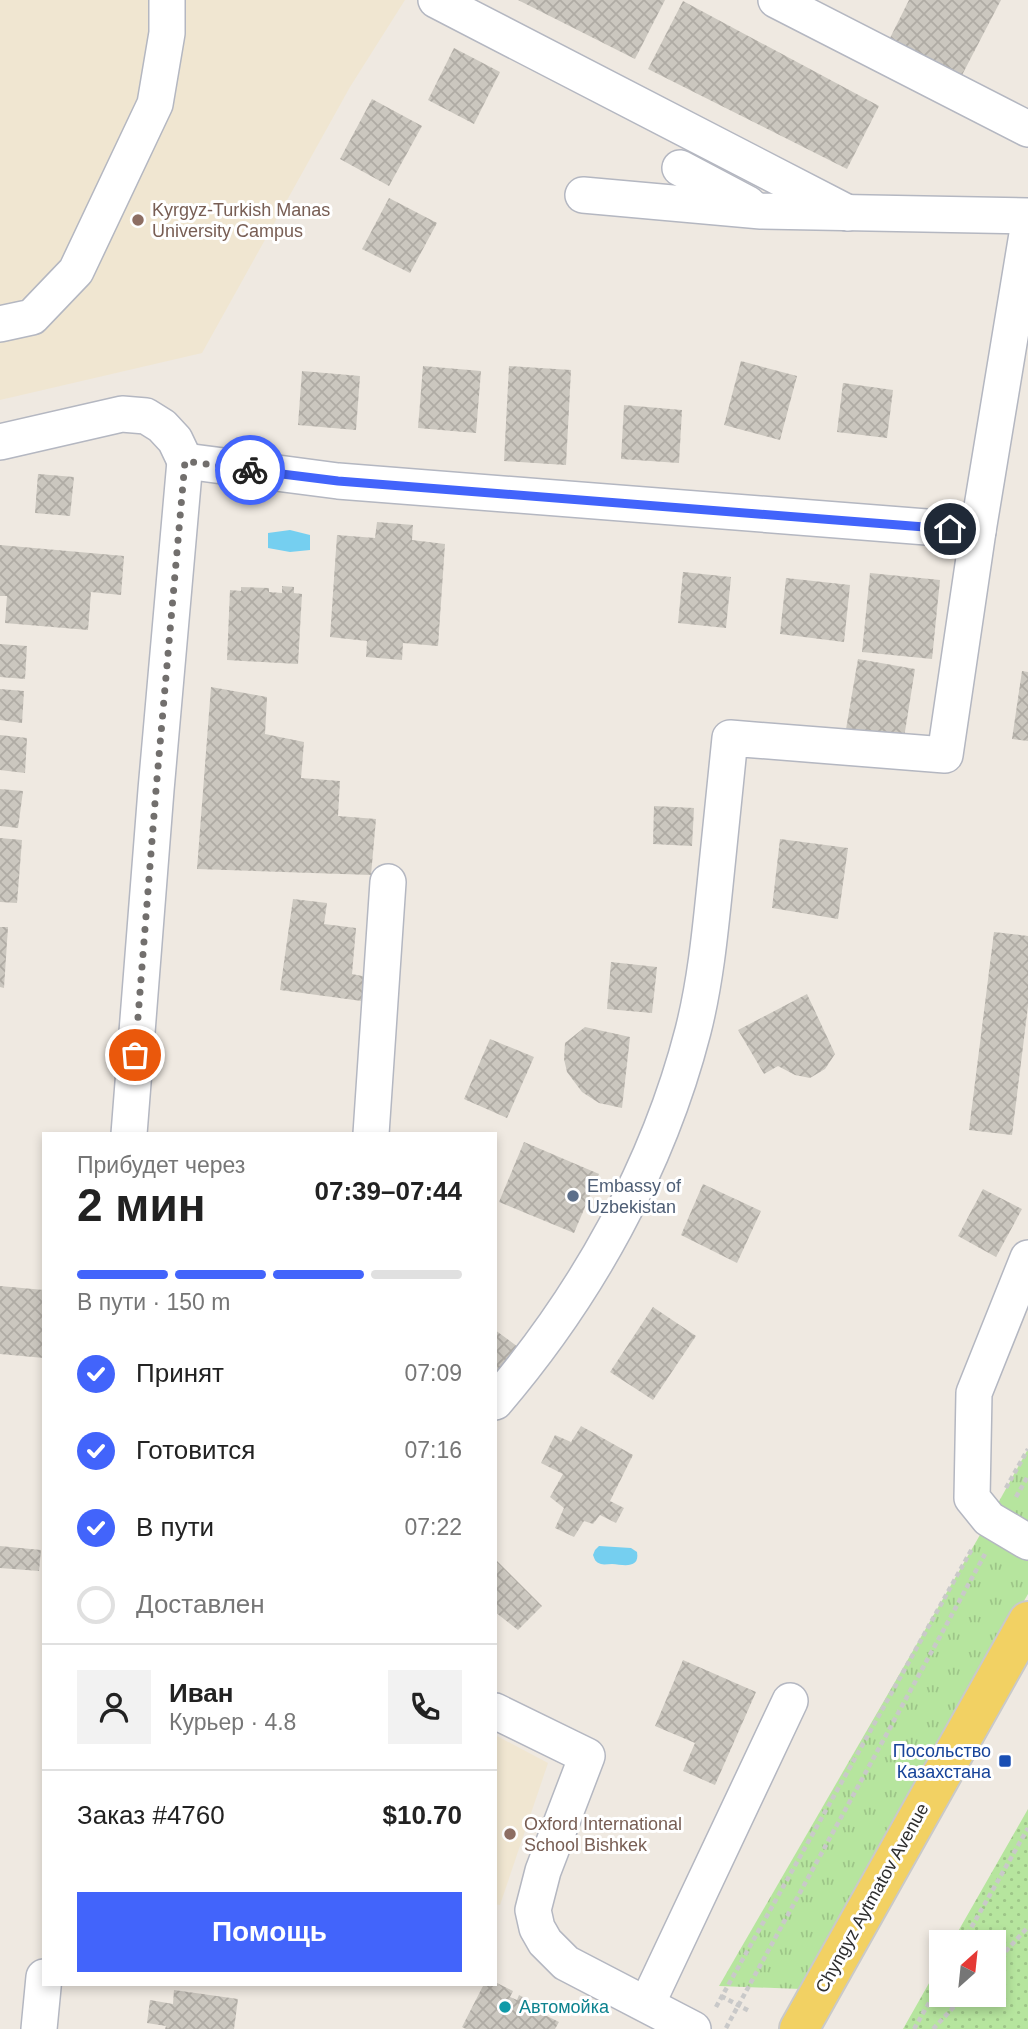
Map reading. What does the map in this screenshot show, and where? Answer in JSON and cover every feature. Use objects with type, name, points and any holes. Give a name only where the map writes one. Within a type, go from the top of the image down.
[{"type":"main road","name":"Chyngyz Aytmatov Avenue","points":[[799,2029],[1028,1621]]},
{"type":"street","points":[[0,324],[32,317],[76,271],[155,104],[167,33],[167,0]]},
{"type":"street","points":[[436,0],[848,214]]},
{"type":"street","points":[[776,0],[1028,129]]},
{"type":"street","points":[[680,168],[761,211]]},
{"type":"street","points":[[583,195],[761,211],[1028,216]]},
{"type":"street","points":[[497,1400],[563,1315],[610,1236],[644,1167],[671,1101],[693,1031],[708,956],[730,737],[945,755],[978,531],[1028,228]]},
{"type":"street","points":[[0,442],[122,414],[146,416],[162,426],[175,440],[185,461],[129,1132]]},
{"type":"street","points":[[185,461],[338,481],[978,531]]},
{"type":"street","points":[[370,1132],[388,882]]},
{"type":"street","points":[[1006,1529],[972,1498],[974,1393],[1028,1258]]},
{"type":"street","points":[[647,2004],[790,1702]]},
{"type":"street","points":[[497,1712],[587,1756],[543,1871],[533,1910],[537,1928],[545,1942],[566,1963],[647,2004],[702,2024]]},
{"type":"street","points":[[39,2029],[43,1986]]},
{"type":"path","points":[[702,2024],[1006,1529],[1028,1449]]},
{"type":"path","points":[[725,2029],[1006,1529],[1028,1476]]},
{"type":"path","points":[[970,1930],[1028,1828]]},
{"type":"path","points":[[1006,1951],[1028,1927]]},
{"type":"path","points":[[721,1996],[751,2012]]},
{"type":"path","points":[[914,2029],[929,2003]]},
{"type":"path","points":[[933,2029],[954,2007]]},
{"type":"shaded area","name":"Kyrgyz-Turkish Manas University Campus","points":[[0,0],[405,0],[350,87],[202,353],[0,400]]},
{"type":"shaded area","name":"Oxford International School Bishkek","points":[[497,1736],[548,1763],[500,1905],[497,1904]]},
{"type":"green space","points":[[1028,1449],[1028,1523],[997,1505]]},
{"type":"green space","points":[[984,1528],[1028,1556],[1028,1594],[801,1989],[719,1986]]},
{"type":"green space","points":[[1028,1809],[1028,2029],[903,2029],[929,1983],[929,2007],[1006,2007],[1006,1930],[959,1930]]},
{"type":"water","points":[[290,530],[310,535],[310,550],[290,552],[268,548],[268,533]]},
{"type":"water","points":[[599,1546],[631,1548],[637,1552],[636,1561],[626,1565],[599,1563],[593,1555]]},
{"type":"building","points":[[518,0],[665,0],[635,59]]},
{"type":"building","points":[[909,0],[1001,0],[961,77],[889,40]]},
{"type":"building","points":[[683,1],[879,106],[847,169],[648,69]]},
{"type":"building","points":[[454,48],[500,72],[474,124],[428,100]]},
{"type":"building","points":[[372,99],[422,126],[389,186],[340,159]]},
{"type":"building","points":[[389,198],[437,223],[410,273],[362,249]]},
{"type":"building","points":[[741,361],[797,376],[780,440],[724,425]]},
{"type":"building","points":[[423,366],[481,371],[476,433],[418,428]]},
{"type":"building","points":[[509,366],[571,370],[566,465],[504,461]]},
{"type":"building","points":[[302,371],[360,376],[356,430],[298,425]]},
{"type":"building","points":[[843,383],[893,390],[887,438],[837,432]]},
{"type":"building","points":[[624,405],[682,410],[679,463],[621,459]]},
{"type":"building","points":[[38,474],[74,477],[70,516],[35,513]]},
{"type":"building","points":[[377,522],[413,525],[412,540],[445,544],[438,646],[403,643],[402,660],[366,657],[367,641],[330,637],[337,535],[375,538]]},
{"type":"building","points":[[0,545],[124,556],[121,595],[91,592],[88,630],[5,623],[7,596],[0,596]]},
{"type":"building","points":[[683,572],[731,577],[726,628],[678,623]]},
{"type":"building","points":[[870,573],[940,580],[932,659],[862,652]]},
{"type":"building","points":[[786,578],[850,585],[844,642],[780,634]]},
{"type":"building","points":[[282,586],[294,587],[294,593],[302,594],[298,664],[227,660],[230,590],[241,591],[241,587],[269,588],[269,592],[282,593]]},
{"type":"building","points":[[0,644],[27,646],[25,679],[0,677]]},
{"type":"building","points":[[858,659],[915,669],[903,744],[845,735]]},
{"type":"building","points":[[1022,671],[1028,672],[1028,741],[1012,739]]},
{"type":"building","points":[[211,687],[267,697],[265,734],[304,742],[301,778],[340,781],[338,816],[376,819],[371,875],[197,869]]},
{"type":"building","points":[[0,689],[24,691],[22,723],[0,720]]},
{"type":"building","points":[[0,735],[27,738],[25,773],[0,770]]},
{"type":"building","points":[[0,789],[23,791],[18,828],[0,826]]},
{"type":"building","points":[[654,806],[694,808],[692,846],[653,844]]},
{"type":"building","points":[[0,838],[22,840],[17,903],[0,902]]},
{"type":"building","points":[[780,839],[848,848],[838,919],[772,908]]},
{"type":"building","points":[[293,899],[327,903],[324,924],[356,928],[352,974],[372,978],[369,1002],[280,990]]},
{"type":"building","points":[[0,927],[8,927],[4,988],[0,987]]},
{"type":"building","points":[[994,932],[1028,936],[1028,1006],[1012,1135],[969,1130]]},
{"type":"building","points":[[611,962],[657,967],[652,1013],[607,1009]]},
{"type":"building","points":[[807,994],[835,1054],[825,1069],[810,1078],[795,1075],[778,1066],[764,1074],[738,1030]]},
{"type":"building","points":[[585,1027],[630,1037],[622,1108],[599,1103],[582,1092],[567,1072],[565,1043]]},
{"type":"building","points":[[490,1039],[534,1057],[507,1118],[464,1099]]},
{"type":"building","points":[[524,1142],[599,1174],[574,1233],[499,1202]]},
{"type":"building","points":[[703,1184],[761,1211],[737,1263],[681,1235]]},
{"type":"building","points":[[983,1189],[1022,1209],[996,1257],[958,1236]]},
{"type":"building","points":[[0,1286],[42,1290],[42,1358],[0,1354]]},
{"type":"building","points":[[653,1307],[696,1336],[653,1400],[610,1372]]},
{"type":"building","points":[[497,1331],[518,1347],[497,1374]]},
{"type":"building","points":[[581,1426],[633,1455],[610,1501],[624,1508],[616,1523],[600,1515],[593,1524],[584,1521],[574,1537],[555,1528],[564,1508],[550,1497],[563,1474],[541,1463],[555,1435],[571,1442]]},
{"type":"building","points":[[0,1546],[41,1550],[39,1571],[0,1568]]},
{"type":"building","points":[[497,1561],[542,1606],[518,1630],[497,1614]]},
{"type":"building","points":[[683,1660],[756,1692],[715,1785],[683,1771],[695,1743],[655,1726]]},
{"type":"building","name":"Автомойка","points":[[497,1983],[513,1991],[510,1997],[517,2000],[519,1995],[538,2005],[535,2010],[559,2022],[555,2029],[462,2027],[483,1986],[497,1986]]},
{"type":"building","points":[[174,1990],[238,1999],[234,2029],[165,2029],[166,2026],[147,2023],[150,2000],[173,2004]]},
{"type":"way so far","points":[[135,1055],[185,461],[250,470]]},
{"type":"place","name":"Kyrgyz-Turkish Manas University Campus","points":[[138,220]]},
{"type":"place","name":"Embassy of Uzbekistan","points":[[573,1196]]},
{"type":"place","name":"Посольство Казахстана","points":[[1005,1761]]},
{"type":"place","name":"Oxford International School Bishkek","points":[[510,1834]]},
{"type":"place","name":"Автомойка","points":[[505,2007]]},
{"type":"route","points":[[250,470],[338,481],[950,529]]}]
